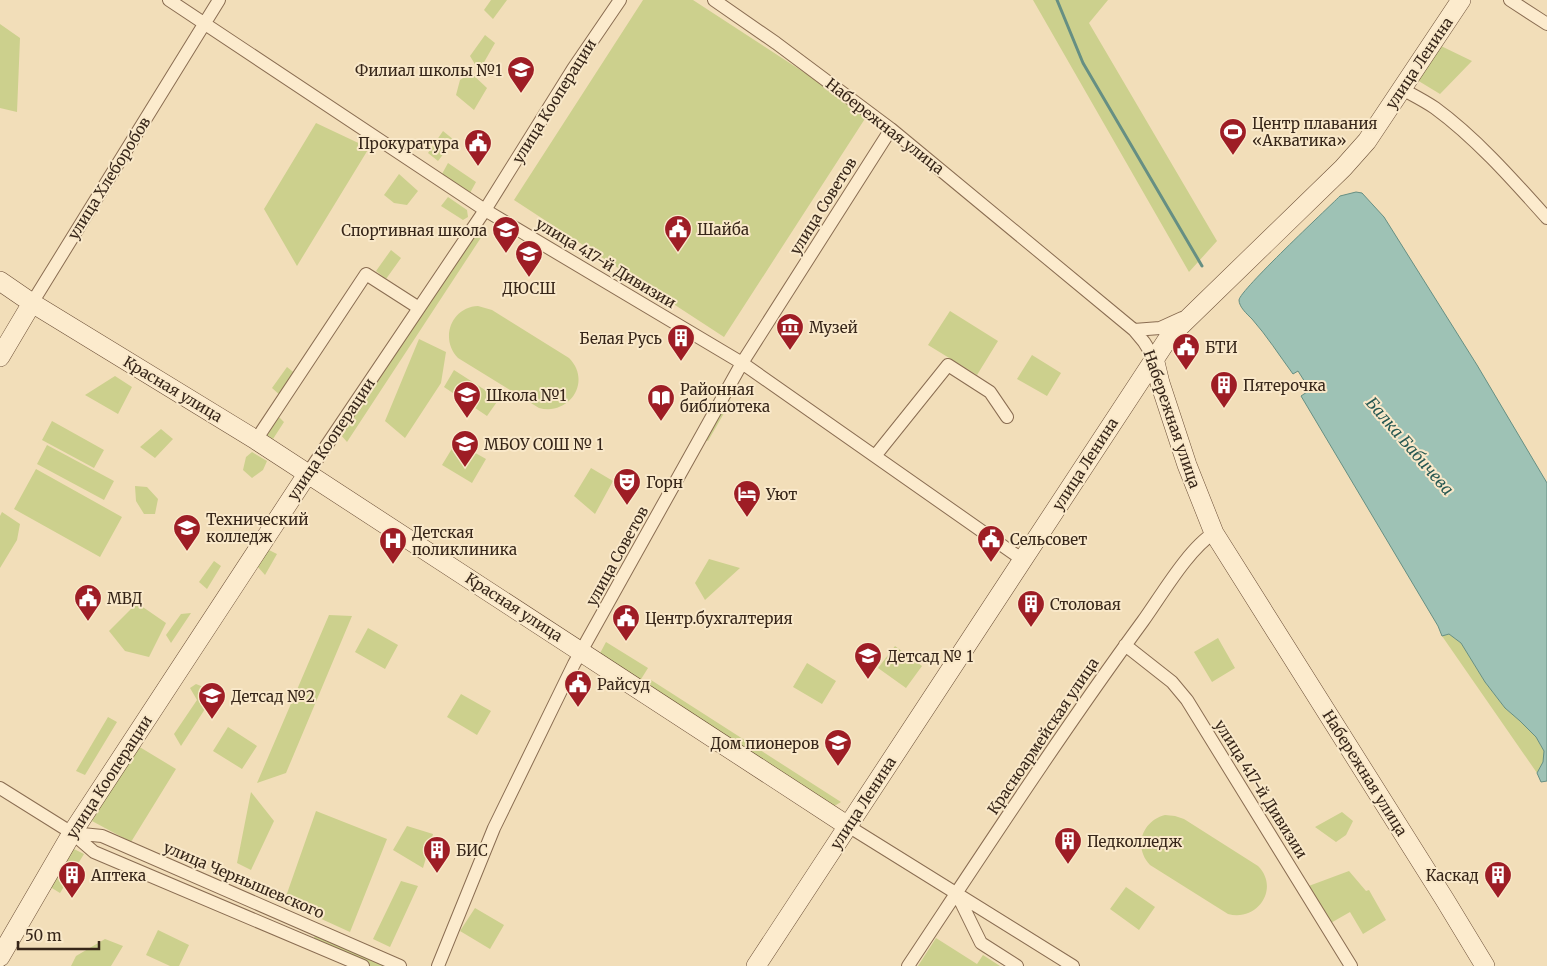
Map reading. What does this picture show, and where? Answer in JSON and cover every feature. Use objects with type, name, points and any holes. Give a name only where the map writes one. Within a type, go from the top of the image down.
[{"type":"street","name":"улица 417-й Дивизии","points":[[169,0],[485,210],[742,364],[1023,560]]},
{"type":"street","name":"улица Хлеборобов","points":[[0,357],[219,0]]},
{"type":"street","name":"улица Кооперации","points":[[0,957],[72,832],[308,473],[485,210],[573,70],[620,0]]},
{"type":"street","name":"Набережная улица","points":[[714,0],[776,43],[892,129],[1134,330],[1144,342],[1154,358],[1195,487],[1214,533],[1485,966]]},
{"type":"street","name":"улица Ленина","points":[[756,966],[1169,337],[1343,168],[1367,141],[1461,0]]},
{"type":"street","points":[[1510,0],[1547,24]]},
{"type":"street","points":[[1402,90],[1434,107],[1455,124],[1514,181],[1547,218]]},
{"type":"street","name":"улица Советов","points":[[438,966],[494,828],[582,651],[742,364],[892,129]]},
{"type":"street","points":[[256,440],[366,274],[419,308]]},
{"type":"street","name":"Красная улица","points":[[0,281],[308,473],[848,826]]},
{"type":"street","points":[[1134,330],[1160,328],[1194,312]]},
{"type":"street","points":[[875,456],[948,365],[990,392],[1007,418]]},
{"type":"street","points":[[1128,399],[1138,395],[1149,396],[1168,407]]},
{"type":"street","name":"Красноармейская улица","points":[[908,966],[956,892],[1125,644],[1197,546],[1214,533]]},
{"type":"street","name":"улица 417-й Дивизии","points":[[1125,644],[1172,682],[1186,700],[1351,966]]},
{"type":"street","name":"улица Чернышевского","points":[[0,788],[72,832],[94,852],[363,966]]},
{"type":"street","points":[[848,826],[1073,966]]},
{"type":"street","name":"улица Чернышевского","points":[[72,832],[102,836],[400,966]]},
{"type":"street","points":[[956,892],[982,943],[1017,966]]},
{"type":"green space","points":[[491,0],[507,0],[493,19],[484,10]]},
{"type":"green space","points":[[643,0],[693,0],[868,114],[724,337],[514,200]]},
{"type":"green space","points":[[1033,0],[1108,0],[1089,23],[1217,241],[1189,272]]},
{"type":"green space","points":[[0,24],[20,38],[17,112],[0,108]]},
{"type":"green space","points":[[485,35],[495,43],[479,71],[470,56]]},
{"type":"green space","points":[[1441,46],[1472,61],[1440,94],[1417,80]]},
{"type":"green space","points":[[471,73],[487,88],[474,110],[456,95],[460,80]]},
{"type":"green space","points":[[316,123],[369,148],[297,266],[264,209]]},
{"type":"green space","points":[[443,131],[454,140],[438,161],[428,153]]},
{"type":"green space","points":[[448,163],[476,182],[470,193],[442,174]]},
{"type":"green space","points":[[399,174],[418,191],[407,205],[394,203],[384,195]]},
{"type":"green space","points":[[448,197],[467,210],[468,217],[463,220],[441,206]]},
{"type":"green space","points":[[474,232],[482,236],[347,442],[340,434]]},
{"type":"green space","points":[[391,250],[401,258],[386,279],[376,271]]},
{"type":"green space","points":[[478,306],[492,310],[569,358],[576,367],[578,386],[568,402],[560,407],[550,409],[539,408],[458,358],[449,342],[451,325],[461,312]]},
{"type":"green space","points":[[950,311],[998,341],[977,375],[928,345]]},
{"type":"green space","points":[[419,339],[446,352],[441,383],[405,438],[385,421]]},
{"type":"green space","points":[[1032,355],[1061,373],[1047,396],[1017,379]]},
{"type":"green space","points":[[287,367],[297,375],[281,396],[272,388]]},
{"type":"green space","points":[[454,370],[499,399],[487,416],[444,387]]},
{"type":"green space","points":[[115,376],[132,387],[118,414],[85,395]]},
{"type":"green space","points":[[725,399],[731,401],[708,441],[703,438]]},
{"type":"green space","points":[[277,415],[284,422],[273,439],[263,433]]},
{"type":"green space","points":[[52,421],[104,450],[94,468],[42,440]]},
{"type":"green space","points":[[161,429],[173,439],[155,458],[140,447]]},
{"type":"green space","points":[[456,442],[486,459],[472,483],[442,465]]},
{"type":"green space","points":[[47,445],[114,481],[104,500],[37,464]]},
{"type":"green space","points":[[252,452],[267,461],[263,470],[252,478],[243,470],[246,457]]},
{"type":"green space","points":[[591,468],[613,481],[595,514],[574,496]]},
{"type":"green space","points":[[36,469],[122,517],[100,557],[14,509]]},
{"type":"green space","points":[[135,486],[147,487],[158,499],[155,514],[144,514],[136,501]]},
{"type":"green space","points":[[2,512],[20,524],[17,540],[0,568],[0,516]]},
{"type":"green space","points":[[267,549],[277,554],[265,575],[257,566]]},
{"type":"green space","points":[[709,559],[740,568],[705,600],[695,583]]},
{"type":"green space","points":[[214,561],[221,566],[207,589],[199,582]]},
{"type":"green space","points":[[137,603],[166,623],[149,657],[125,651],[109,631]]},
{"type":"green space","points":[[191,613],[171,643],[166,635],[181,614]]},
{"type":"green space","points":[[329,615],[352,616],[286,773],[257,783]]},
{"type":"green space","points":[[368,628],[398,645],[385,669],[355,652]]},
{"type":"green space","points":[[1449,634],[1461,643],[1485,682],[1505,708],[1536,737],[1544,751],[1544,762],[1537,773],[1442,636]]},
{"type":"green space","points":[[1218,638],[1235,668],[1212,682],[1194,652]]},
{"type":"green space","points":[[606,642],[648,668],[638,684],[598,657]]},
{"type":"green space","points":[[895,646],[922,666],[906,688],[878,668]]},
{"type":"green space","points":[[807,663],[836,681],[822,704],[793,687]]},
{"type":"green space","points":[[651,680],[841,802],[831,808],[647,687]]},
{"type":"green space","points":[[196,684],[216,692],[181,746],[174,734],[197,700],[190,688]]},
{"type":"green space","points":[[461,694],[491,711],[477,735],[447,717]]},
{"type":"green space","points":[[108,717],[117,722],[85,775],[76,771]]},
{"type":"green space","points":[[228,727],[257,746],[242,769],[213,751]]},
{"type":"green space","points":[[138,746],[176,769],[131,842],[92,821]]},
{"type":"green space","points":[[251,792],[274,821],[251,870],[237,863]]},
{"type":"green space","points":[[316,811],[387,839],[350,932],[284,902]]},
{"type":"green space","points":[[1342,812],[1353,821],[1346,835],[1336,842],[1315,827]]},
{"type":"green space","points":[[1165,815],[1184,819],[1258,866],[1267,884],[1266,893],[1256,908],[1248,913],[1239,915],[1228,914],[1150,865],[1142,850],[1142,836],[1151,823]]},
{"type":"green space","points":[[407,826],[433,834],[423,868],[393,850]]},
{"type":"green space","points":[[70,847],[84,854],[60,893],[47,885]]},
{"type":"green space","points":[[1349,871],[1366,891],[1369,890],[1386,920],[1363,934],[1350,912],[1329,924],[1306,887]]},
{"type":"green space","points":[[401,881],[418,886],[390,947],[373,939]]},
{"type":"green space","points":[[1126,887],[1155,907],[1139,930],[1110,909]]},
{"type":"green space","points":[[475,908],[504,925],[490,949],[460,931]]},
{"type":"green space","points":[[158,930],[189,945],[179,966],[170,966],[146,955]]},
{"type":"green space","points":[[316,932],[392,966],[370,966],[313,941]]},
{"type":"green space","points":[[936,938],[977,964],[983,955],[1000,966],[918,966]]},
{"type":"green space","points":[[105,939],[123,946],[111,966],[71,966],[76,956]]},
{"type":"water","name":"Балка Бабичева","points":[[1356,192],[1362,193],[1384,217],[1477,365],[1547,483],[1547,781],[1541,782],[1537,773],[1543,762],[1544,751],[1536,737],[1505,708],[1485,682],[1461,643],[1449,634],[1442,636],[1438,626],[1301,396],[1310,390],[1298,371],[1293,374],[1263,332],[1239,303],[1243,293],[1253,281],[1340,196]]},
{"type":"waterway","points":[[1057,0],[1083,63],[1202,266]]},
{"type":"place","name":"Филиал школы №1","points":[[521,94]]},
{"type":"place","name":"Центр плавания «Акватика»","points":[[1233,156]]},
{"type":"place","name":"Прокуратура","points":[[478,167]]},
{"type":"place","name":"Шайба","points":[[678,253]]},
{"type":"place","name":"Спортивная школа","points":[[506,254]]},
{"type":"place","name":"ДЮСШ","points":[[529,278]]},
{"type":"place","name":"Музей","points":[[790,351]]},
{"type":"place","name":"Белая Русь","points":[[681,362]]},
{"type":"place","name":"БТИ","points":[[1186,371]]},
{"type":"place","name":"Пятерочка","points":[[1224,409]]},
{"type":"place","name":"Школа №1","points":[[467,419]]},
{"type":"place","name":"Районная библиотека","points":[[661,422]]},
{"type":"place","name":"МБОУ СОШ № 1","points":[[465,468]]},
{"type":"place","name":"Горн","points":[[627,506]]},
{"type":"place","name":"Уют","points":[[747,518]]},
{"type":"place","name":"Технический колледж","points":[[187,552]]},
{"type":"place","name":"Сельсовет","points":[[991,563]]},
{"type":"place","name":"Детская поликлиника","points":[[393,565]]},
{"type":"place","name":"МВД","points":[[88,622]]},
{"type":"place","name":"Столовая","points":[[1031,628]]},
{"type":"place","name":"Центр.бухгалтерия","points":[[626,642]]},
{"type":"place","name":"Детсад № 1","points":[[868,680]]},
{"type":"place","name":"Райсуд","points":[[578,708]]},
{"type":"place","name":"Детсад №2","points":[[212,720]]},
{"type":"place","name":"Дом пионеров","points":[[838,767]]},
{"type":"place","name":"Педколледж","points":[[1068,865]]},
{"type":"place","name":"БИС","points":[[437,874]]},
{"type":"place","name":"Аптека","points":[[72,899]]},
{"type":"place","name":"Каскад","points":[[1498,899]]}]
